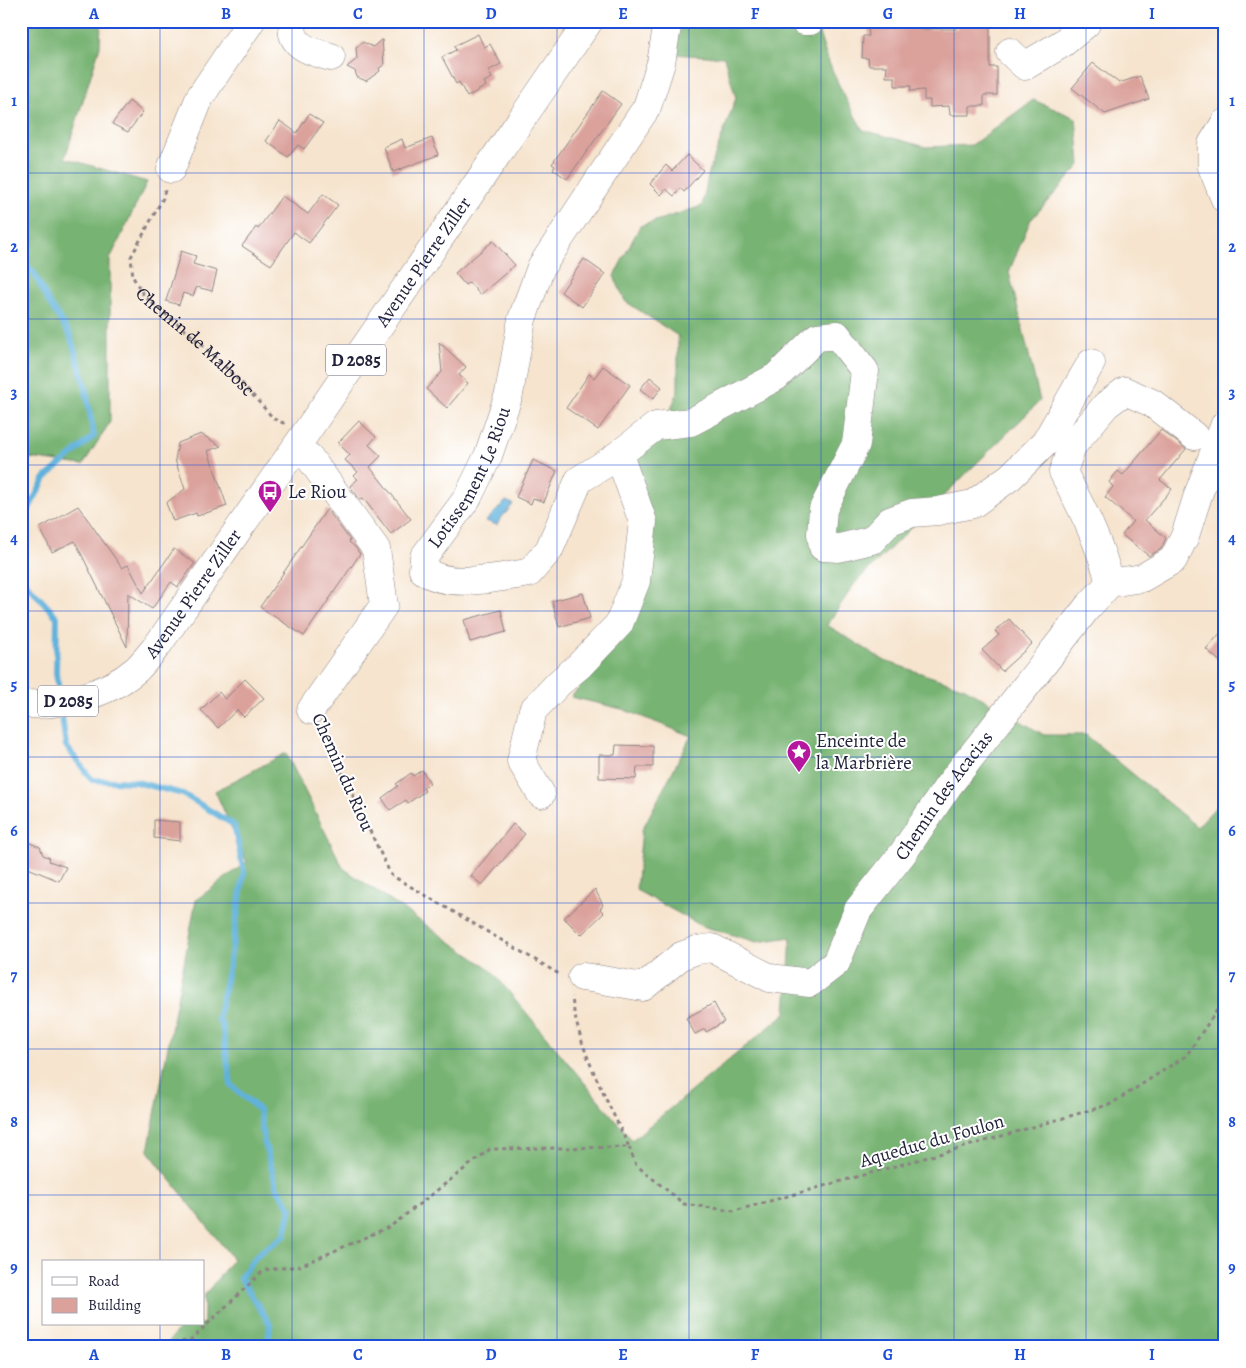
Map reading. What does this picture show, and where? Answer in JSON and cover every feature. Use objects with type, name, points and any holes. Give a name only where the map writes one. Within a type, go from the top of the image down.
[{"type":"street","points":[[171,169],[200,97],[251,21]]},
{"type":"street","points":[[294,21],[292,30],[298,44],[311,52],[331,57]]},
{"type":"street","name":"Avenue Pierre Ziller","points":[[22,704],[67,701],[111,686],[136,669],[157,646],[296,448],[589,21]]},
{"type":"street","points":[[804,21],[810,21]]},
{"type":"street","points":[[1010,52],[1025,66],[1063,43],[1086,24],[1086,21]]},
{"type":"street","name":"Lotissement Le Riou","points":[[610,462],[579,480],[550,550],[529,573],[462,582],[431,576],[423,570],[424,557],[468,497],[488,456],[509,394],[522,319],[540,267],[647,107],[661,63],[666,34]]},
{"type":"street","points":[[1225,123],[1212,144],[1212,166],[1225,199]]},
{"type":"street","points":[[610,462],[656,426],[691,422],[776,377],[817,337],[837,335],[865,371],[856,444],[823,509],[821,534],[823,548],[840,548],[872,540],[890,521],[912,513],[938,511],[973,504],[1010,477],[1045,443],[1091,363]]},
{"type":"street","points":[[1194,436],[1152,403],[1125,391],[1106,405],[1072,446],[1063,472],[1088,519],[1104,558],[1110,583],[1142,578],[1173,560],[1185,536],[1198,494],[1225,424]]},
{"type":"street","name":"Chemin du Riou","points":[[296,448],[309,457],[376,549],[384,605],[311,710]]},
{"type":"street","points":[[541,794],[521,761],[533,710],[619,624],[636,580],[643,522],[622,466],[610,462]]},
{"type":"street","name":"Chemin des Acacias","points":[[576,979],[592,978],[643,987],[681,956],[697,950],[712,948],[770,978],[810,983],[836,963],[858,910],[903,853],[948,786],[1086,608],[1110,583]]},
{"type":"path","name":"Chemin de Malbosc","points":[[171,169],[163,198],[131,257],[134,277],[144,296],[240,381],[274,419],[283,423],[288,421]]},
{"type":"path","name":"Chemin du Riou","points":[[311,710],[391,875],[576,979]]},
{"type":"path","name":"Aqueduc du Foulon","points":[[576,979],[574,1015],[591,1064],[636,1166],[684,1204],[734,1211],[1111,1104],[1186,1056],[1225,998]]},
{"type":"path","points":[[150,1347],[191,1340],[264,1270],[300,1266],[391,1226],[490,1149],[629,1147]]},
{"type":"green space","points":[[21,21],[101,21],[100,46],[65,158],[147,182],[110,259],[110,422],[83,465],[21,457]]},
{"type":"green space","points":[[675,21],[816,21],[824,50],[835,77],[863,130],[926,147],[972,145],[1033,100],[1076,118],[1080,165],[1030,221],[1009,272],[1040,401],[855,583],[827,625],[885,661],[965,688],[1044,735],[1086,735],[1197,827],[1225,797],[1225,1347],[165,1347],[181,1326],[205,1326],[205,1295],[233,1259],[148,1151],[196,900],[247,862],[215,791],[286,753],[343,868],[490,969],[632,1140],[786,1013],[791,937],[757,942],[702,926],[636,890],[642,830],[691,736],[622,709],[571,697],[629,631],[633,459],[661,435],[678,391],[678,336],[625,301],[614,276],[640,226],[702,206],[709,172],[736,98],[724,57],[671,54]]},
{"type":"water","points":[[506,501],[513,504],[497,525],[486,521]]},
{"type":"building","points":[[882,21],[920,21],[920,29],[957,29],[958,21],[990,21],[990,67],[997,67],[997,95],[984,95],[984,106],[970,106],[970,115],[950,115],[949,106],[930,107],[930,100],[924,100],[924,90],[910,91],[911,86],[895,86],[895,77],[886,77],[887,66],[869,66],[868,58],[862,58],[863,36],[869,36],[868,27],[882,28]]},
{"type":"building","points":[[478,34],[484,47],[490,44],[501,64],[488,71],[492,78],[484,82],[486,86],[467,97],[459,82],[456,84],[442,57],[456,50],[454,46]]},
{"type":"building","points":[[382,39],[384,65],[379,68],[380,71],[366,81],[357,77],[355,71],[347,67],[357,59],[356,48],[363,42],[373,47]]},
{"type":"building","points":[[1093,63],[1119,83],[1140,76],[1149,99],[1105,114],[1072,88]]},
{"type":"building","points":[[603,91],[621,104],[567,179],[553,169],[555,166],[552,164]]},
{"type":"building","points":[[129,101],[143,112],[128,132],[112,124]]},
{"type":"building","points":[[309,114],[323,123],[304,149],[298,145],[288,157],[266,141],[280,121],[297,133]]},
{"type":"building","points":[[432,138],[438,155],[393,172],[384,147],[402,139],[405,148]]},
{"type":"building","points":[[687,155],[703,170],[684,192],[680,188],[674,196],[666,189],[661,195],[650,184],[666,165],[672,171]]},
{"type":"building","points":[[323,194],[338,205],[309,243],[294,232],[271,265],[242,246],[256,227],[258,229],[282,196],[308,214]]},
{"type":"building","points":[[493,241],[515,265],[480,295],[469,282],[465,285],[455,273]]},
{"type":"building","points":[[181,251],[196,256],[193,264],[217,271],[212,291],[197,287],[193,296],[183,293],[179,305],[166,301]]},
{"type":"building","points":[[584,259],[605,274],[582,307],[561,292]]},
{"type":"building","points":[[439,342],[466,367],[459,375],[468,383],[447,408],[426,389],[442,372]]},
{"type":"building","points":[[603,366],[630,385],[598,430],[566,408],[589,374],[594,378]]},
{"type":"building","points":[[650,377],[662,387],[653,399],[640,389]]},
{"type":"building","points":[[359,421],[376,437],[369,445],[381,456],[370,467],[411,519],[391,534],[363,498],[360,500],[350,486],[358,479],[354,476],[358,472],[345,460],[350,455],[338,443]]},
{"type":"building","points":[[1161,430],[1186,449],[1160,480],[1172,489],[1145,520],[1166,538],[1161,549],[1149,556],[1122,535],[1133,521],[1105,497],[1113,487],[1109,482],[1118,471],[1123,475]]},
{"type":"building","points":[[201,434],[221,446],[208,451],[227,506],[197,516],[196,513],[173,521],[166,503],[185,489],[175,460],[178,443]]},
{"type":"building","points":[[533,460],[557,471],[544,502],[533,498],[531,504],[516,497]]},
{"type":"building","points":[[78,506],[122,568],[128,565],[143,593],[174,549],[195,563],[178,587],[171,582],[152,609],[128,593],[127,647],[75,541],[52,552],[40,528]]},
{"type":"building","points":[[327,509],[350,540],[349,542],[360,554],[304,636],[260,607]]},
{"type":"building","points":[[583,593],[590,618],[559,627],[552,601]]},
{"type":"building","points":[[501,610],[506,632],[470,642],[464,620]]},
{"type":"building","points":[[1009,619],[1032,644],[1002,671],[982,650],[999,635],[995,631]]},
{"type":"building","points":[[1225,628],[1225,666],[1206,649]]},
{"type":"building","points":[[245,679],[264,698],[244,717],[237,710],[218,728],[201,710],[219,692],[225,699]]},
{"type":"building","points":[[616,745],[653,746],[653,767],[637,767],[636,779],[599,778],[599,755],[615,755]]},
{"type":"building","points":[[422,770],[430,783],[423,788],[425,791],[408,803],[406,800],[390,810],[382,798],[411,773],[413,776]]},
{"type":"building","points":[[154,820],[180,822],[180,841],[154,838]]},
{"type":"building","points":[[513,824],[525,834],[482,885],[471,876]]},
{"type":"building","points":[[30,843],[40,847],[43,855],[50,858],[49,861],[66,867],[59,881],[21,865],[21,847]]},
{"type":"building","points":[[595,889],[603,905],[600,909],[604,913],[581,935],[564,918]]},
{"type":"building","points":[[714,1003],[724,1022],[706,1032],[705,1029],[695,1034],[686,1018]]},
{"type":"waterway","points":[[21,263],[33,271],[48,301],[70,335],[85,385],[94,436],[45,478],[21,524]]},
{"type":"waterway","points":[[21,578],[57,617],[56,673],[60,696]]},
{"type":"waterway","points":[[61,709],[66,746],[92,780],[136,782],[183,794],[234,825],[244,872],[230,960],[218,1019],[222,1024],[231,1085],[259,1110],[264,1141],[277,1188],[291,1208],[285,1235],[258,1254],[240,1278],[270,1324],[268,1347]]},
{"type":"place","name":"Le Riou","points":[[270,513]]},
{"type":"place","name":"Enceinte de la Marbrière","points":[[799,773]]}]
